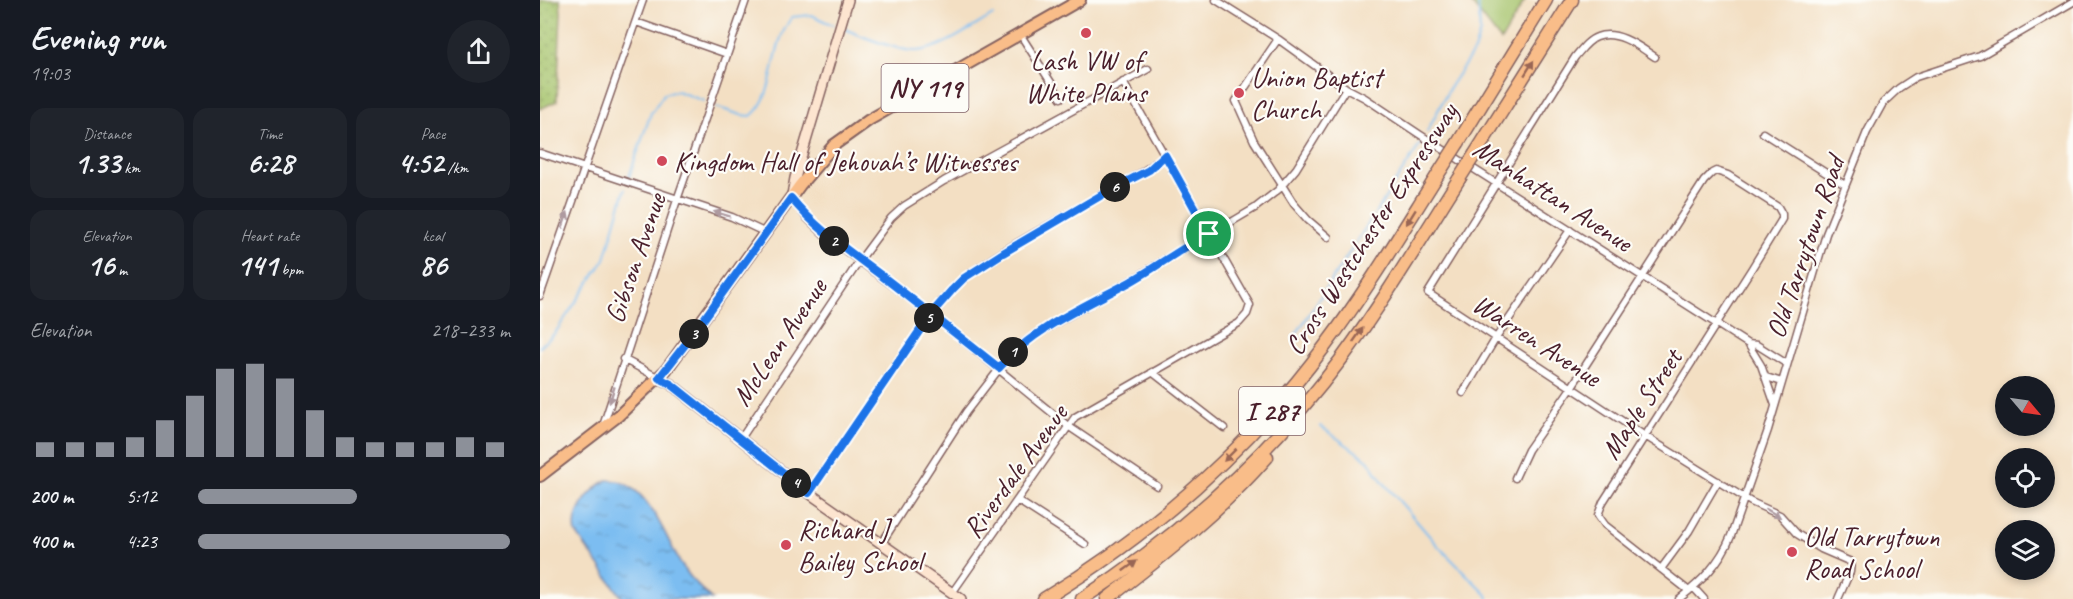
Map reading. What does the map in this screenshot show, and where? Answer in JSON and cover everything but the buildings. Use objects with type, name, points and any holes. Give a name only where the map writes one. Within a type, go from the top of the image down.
[{"type":"highway","name":"Cross Westchester Expressway","points":[[1044,599],[1086,573],[1152,524],[1215,470],[1254,431],[1302,376],[1340,326],[1458,143],[1546,0]]},
{"type":"highway","name":"Cross Westchester Expressway","points":[[1082,599],[1143,556],[1215,497],[1275,438],[1323,382],[1373,314],[1572,0]]},
{"type":"highway","points":[[1107,599],[1173,547],[1235,491],[1274,448],[1323,382]]},
{"type":"main road","points":[[791,198],[848,0]]},
{"type":"main road","name":"NY 119","points":[[659,378],[791,198],[834,145],[857,128],[1080,0]]},
{"type":"main road","points":[[540,476],[602,429],[659,378],[671,384],[809,493],[957,596]]},
{"type":"street","points":[[540,296],[643,0]]},
{"type":"street","name":"Gibson Avenue","points":[[602,429],[623,359],[746,0]]},
{"type":"street","name":"Manhattan Avenue","points":[[1216,0],[1278,39],[1346,88],[1642,277],[1748,344],[1757,345],[1787,363]]},
{"type":"street","name":"Old Tarrytown Road","points":[[1679,599],[1692,590],[1713,568],[1726,548],[1776,405],[1826,234],[1845,185],[1883,103],[1908,81],[1930,71],[1980,56],[2073,3]]},
{"type":"street","points":[[636,22],[727,54]]},
{"type":"street","points":[[1020,34],[1061,98]]},
{"type":"street","points":[[1496,183],[1575,57],[1590,41],[1598,36],[1613,35],[1638,45],[1655,57]]},
{"type":"street","points":[[1278,39],[1236,101],[1254,141],[1294,204],[1328,237]]},
{"type":"street","name":"McLean Avenue","points":[[740,440],[883,227],[904,206],[944,181],[1148,69]]},
{"type":"street","points":[[1124,82],[1209,234]]},
{"type":"street","points":[[881,544],[966,412],[1013,351],[1038,333],[1255,208],[1296,169],[1346,88]]},
{"type":"street","points":[[1763,133],[1845,185]]},
{"type":"street","points":[[540,153],[732,217],[766,233]]},
{"type":"street","points":[[809,493],[931,314],[964,278],[1033,235],[1149,170],[1165,155]]},
{"type":"street","name":"Maple Street","points":[[1642,277],[1712,172],[1728,175],[1778,207],[1782,214],[1777,229],[1603,502],[1598,515],[1605,525],[1704,599]]},
{"type":"street","name":"Warren Avenue","points":[[1496,183],[1428,293],[1645,436],[1745,498],[1780,515],[1797,534],[1821,549],[1851,562],[1850,572],[1838,599]]},
{"type":"street","points":[[791,198],[807,218],[827,237],[931,314],[1068,426],[1156,486]]},
{"type":"street","points":[[1463,393],[1496,339],[1570,230]]},
{"type":"street","name":"Riverdale Avenue","points":[[957,596],[1017,500],[1075,417],[1239,323],[1247,314],[1250,305],[1209,234]]},
{"type":"street","points":[[1515,478],[1528,450],[1642,277]]},
{"type":"street","name":"Manhattan Avenue","points":[[1748,344],[1766,377],[1776,405]]},
{"type":"street","name":"Gibson Avenue","points":[[623,359],[659,378]]},
{"type":"street","points":[[1152,372],[1224,428]]},
{"type":"street","points":[[1766,377],[1782,382]]},
{"type":"street","points":[[1661,569],[1689,531],[1718,481]]},
{"type":"street","points":[[1017,500],[1085,544]]},
{"type":"green space","points":[[540,0],[560,0],[561,13],[557,101],[540,109]]},
{"type":"green space","points":[[1469,0],[1525,0],[1501,41]]},
{"type":"water","points":[[607,480],[621,482],[644,498],[661,524],[681,564],[695,583],[712,599],[623,599],[576,533],[576,517],[583,502]]},
{"type":"waterway","points":[[1427,132],[1451,85],[1474,51],[1480,32],[1478,0]]},
{"type":"waterway","points":[[716,107],[751,116],[760,107],[770,83],[780,42],[792,17],[811,15],[833,25]]},
{"type":"waterway","points":[[845,29],[892,46],[917,51],[946,42],[993,15]]},
{"type":"waterway","points":[[629,177],[651,113],[664,94],[677,91],[704,101]]},
{"type":"waterway","points":[[1293,339],[1421,143]]},
{"type":"waterway","points":[[540,347],[555,333],[605,259],[625,189]]},
{"type":"waterway","points":[[1320,426],[1368,460],[1383,482],[1438,546],[1487,595],[1488,599]]},
{"type":"place","name":"Lash VW of White Plains","points":[[1086,33]]},
{"type":"place","name":"Union Baptist Church","points":[[1239,93]]},
{"type":"place","name":"Kingdom Hall of Jehovah’s Witnesses","points":[[662,161]]},
{"type":"place","name":"Richard J Bailey School","points":[[786,545]]},
{"type":"place","name":"Old Tarrytown Road School","points":[[1792,552]]},
{"type":"route","points":[[1209,234],[1038,333],[1013,351],[999,368],[931,314],[827,237],[807,218],[791,198],[659,378],[671,384],[809,493],[931,314],[964,278],[1112,189],[1149,170],[1165,155],[1209,234]]}]
